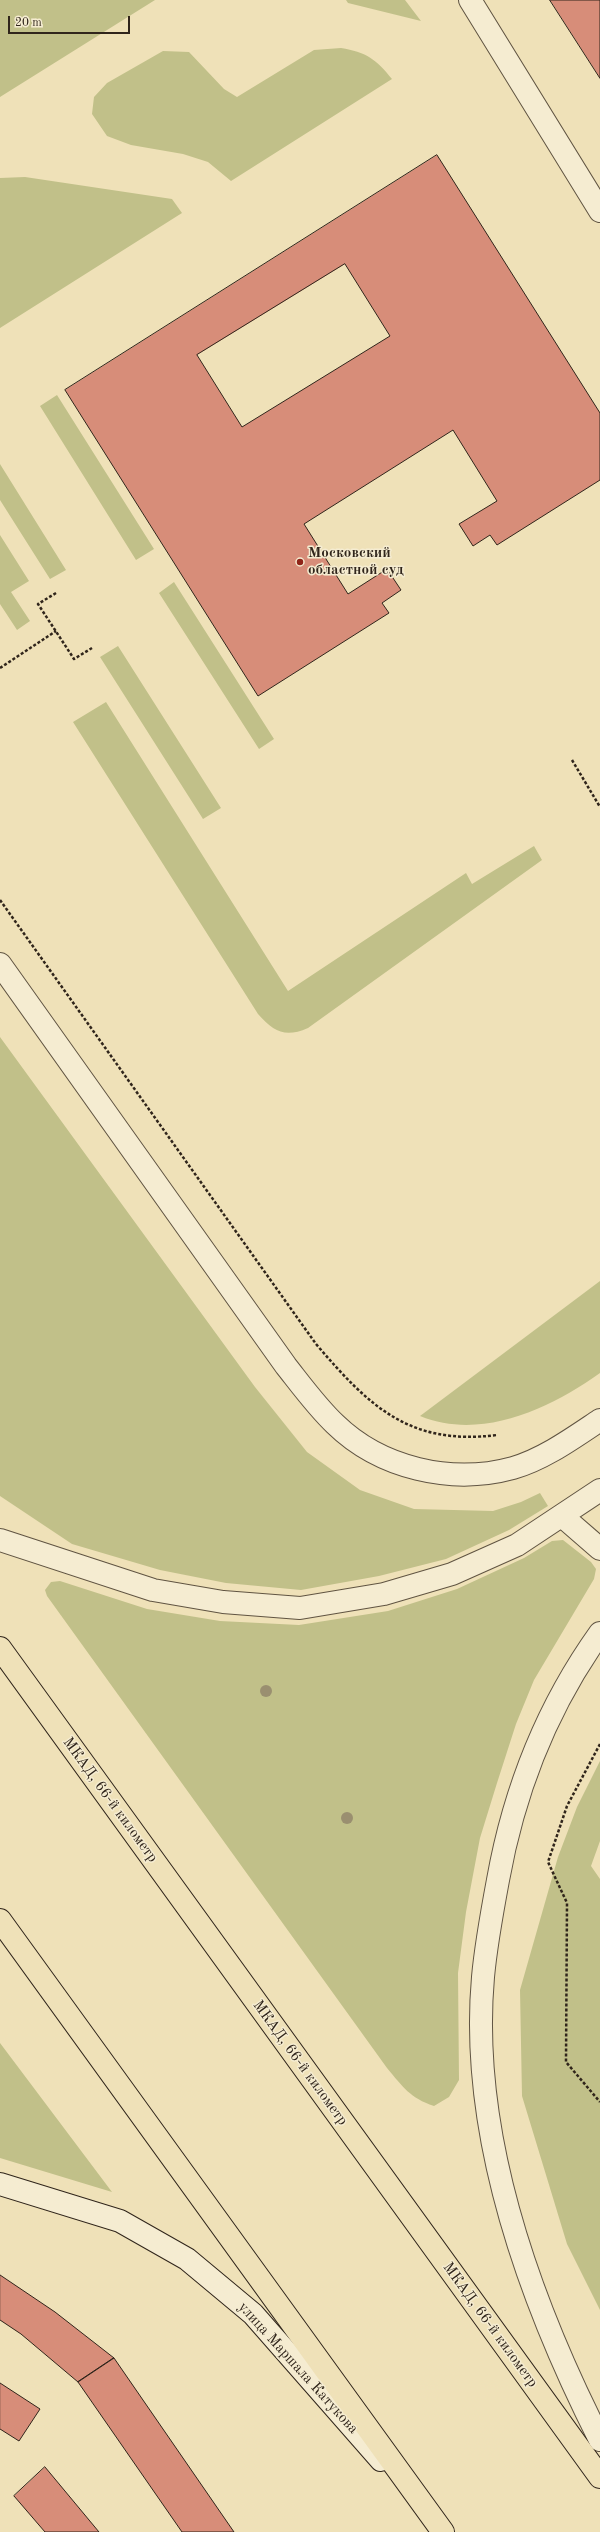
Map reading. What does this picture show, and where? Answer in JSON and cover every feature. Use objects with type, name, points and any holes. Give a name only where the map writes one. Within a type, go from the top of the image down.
[{"type":"highway","name":"МКАД, 66-й километр","points":[[0,1648],[600,2477]]},
{"type":"highway","points":[[0,1920],[442,2530]]},
{"type":"street","points":[[470,0],[600,211]]},
{"type":"street","points":[[0,964],[286,1366],[335,1424],[378,1456],[422,1471],[466,1474],[513,1468],[560,1447],[600,1420]]},
{"type":"street","points":[[0,1540],[153,1590],[223,1602],[300,1608],[384,1594],[452,1574],[517,1544],[600,1490]]},
{"type":"street","points":[[562,1516],[600,1549]]},
{"type":"street","points":[[600,1633],[560,1694],[541,1736],[519,1794],[504,1846],[490,1919],[483,1979],[483,2046],[485,2089],[496,2153],[512,2224],[537,2298],[580,2399],[600,2440]]},
{"type":"street","name":"улица Маршала Катукова","points":[[0,2184],[120,2221],[187,2259],[253,2314],[442,2530]]},
{"type":"path","points":[[56,593],[38,604],[74,659],[92,648]]},
{"type":"path","points":[[0,668],[56,631]]},
{"type":"path","points":[[572,760],[600,807]]},
{"type":"path","points":[[0,900],[316,1344],[345,1378],[363,1397],[396,1421],[431,1432],[473,1438],[505,1434]]},
{"type":"path","points":[[600,1744],[567,1806],[548,1862],[567,1903],[566,2062],[600,2102]]},
{"type":"shaded area","points":[[0,0],[155,0],[0,97]]},
{"type":"shaded area","points":[[346,0],[405,0],[421,21],[348,3]]},
{"type":"shaded area","points":[[341,48],[364,54],[381,66],[392,79],[231,181],[208,162],[183,154],[131,145],[107,136],[92,114],[94,97],[107,83],[163,51],[189,52],[224,89],[237,97],[314,50]]},
{"type":"shaded area","points":[[25,177],[172,199],[182,213],[0,328],[0,178]]},
{"type":"shaded area","points":[[57,395],[154,549],[136,560],[40,406]]},
{"type":"shaded area","points":[[0,464],[66,570],[50,579],[0,500]]},
{"type":"shaded area","points":[[0,535],[29,581],[11,592],[30,621],[17,630],[0,604]]},
{"type":"shaded area","points":[[174,582],[274,739],[259,749],[159,593]]},
{"type":"shaded area","points":[[118,646],[221,808],[203,819],[100,657]]},
{"type":"shaded area","points":[[106,702],[288,991],[466,873],[472,884],[534,846],[542,860],[308,1028],[293,1033],[280,1032],[269,1025],[258,1014],[73,722]]},
{"type":"shaded area","points":[[0,1037],[255,1387],[307,1452],[360,1490],[414,1509],[493,1511],[521,1502],[540,1493],[548,1506],[509,1530],[446,1559],[379,1576],[301,1590],[226,1583],[160,1570],[72,1544],[0,1496]]},
{"type":"shaded area","points":[[600,1281],[600,1373],[559,1398],[537,1409],[491,1423],[467,1425],[443,1423],[420,1416]]},
{"type":"shaded area","points":[[563,1540],[591,1562],[596,1569],[594,1579],[534,1680],[516,1724],[480,1838],[466,1912],[458,1973],[459,2080],[449,2097],[434,2106],[419,2099],[408,2091],[387,2068],[47,1596],[45,1590],[51,1582],[60,1581],[147,1609],[220,1621],[299,1625],[388,1611],[457,1589],[524,1558],[552,1541]]},
{"type":"shaded area","points":[[600,1761],[600,1841],[591,1866],[600,1879],[600,2310],[567,2244],[522,2096],[520,1990],[558,1857],[577,1807]]},
{"type":"shaded area","points":[[0,2043],[112,2192],[0,2158]]},
{"type":"building","points":[[550,0],[600,0],[600,78]]},
{"type":"building","points":[[437,155],[600,413],[600,480],[497,545],[490,535],[473,546],[459,524],[497,501],[453,430],[304,524],[348,594],[387,569],[401,590],[382,603],[389,613],[258,696],[65,390]],"holes":[[[345,264],[390,336],[242,427],[197,355]]]},
{"type":"building","points":[[0,2275],[55,2312],[114,2358],[78,2382],[21,2334],[0,2320]]},
{"type":"building","points":[[114,2358],[234,2532],[182,2532],[78,2382]]},
{"type":"building","points":[[0,2383],[40,2409],[19,2441],[0,2429]]},
{"type":"building","points":[[45,2467],[99,2532],[45,2532],[14,2496]]},
{"type":"place","name":"Московский областной суд","points":[[300,562]]}]
